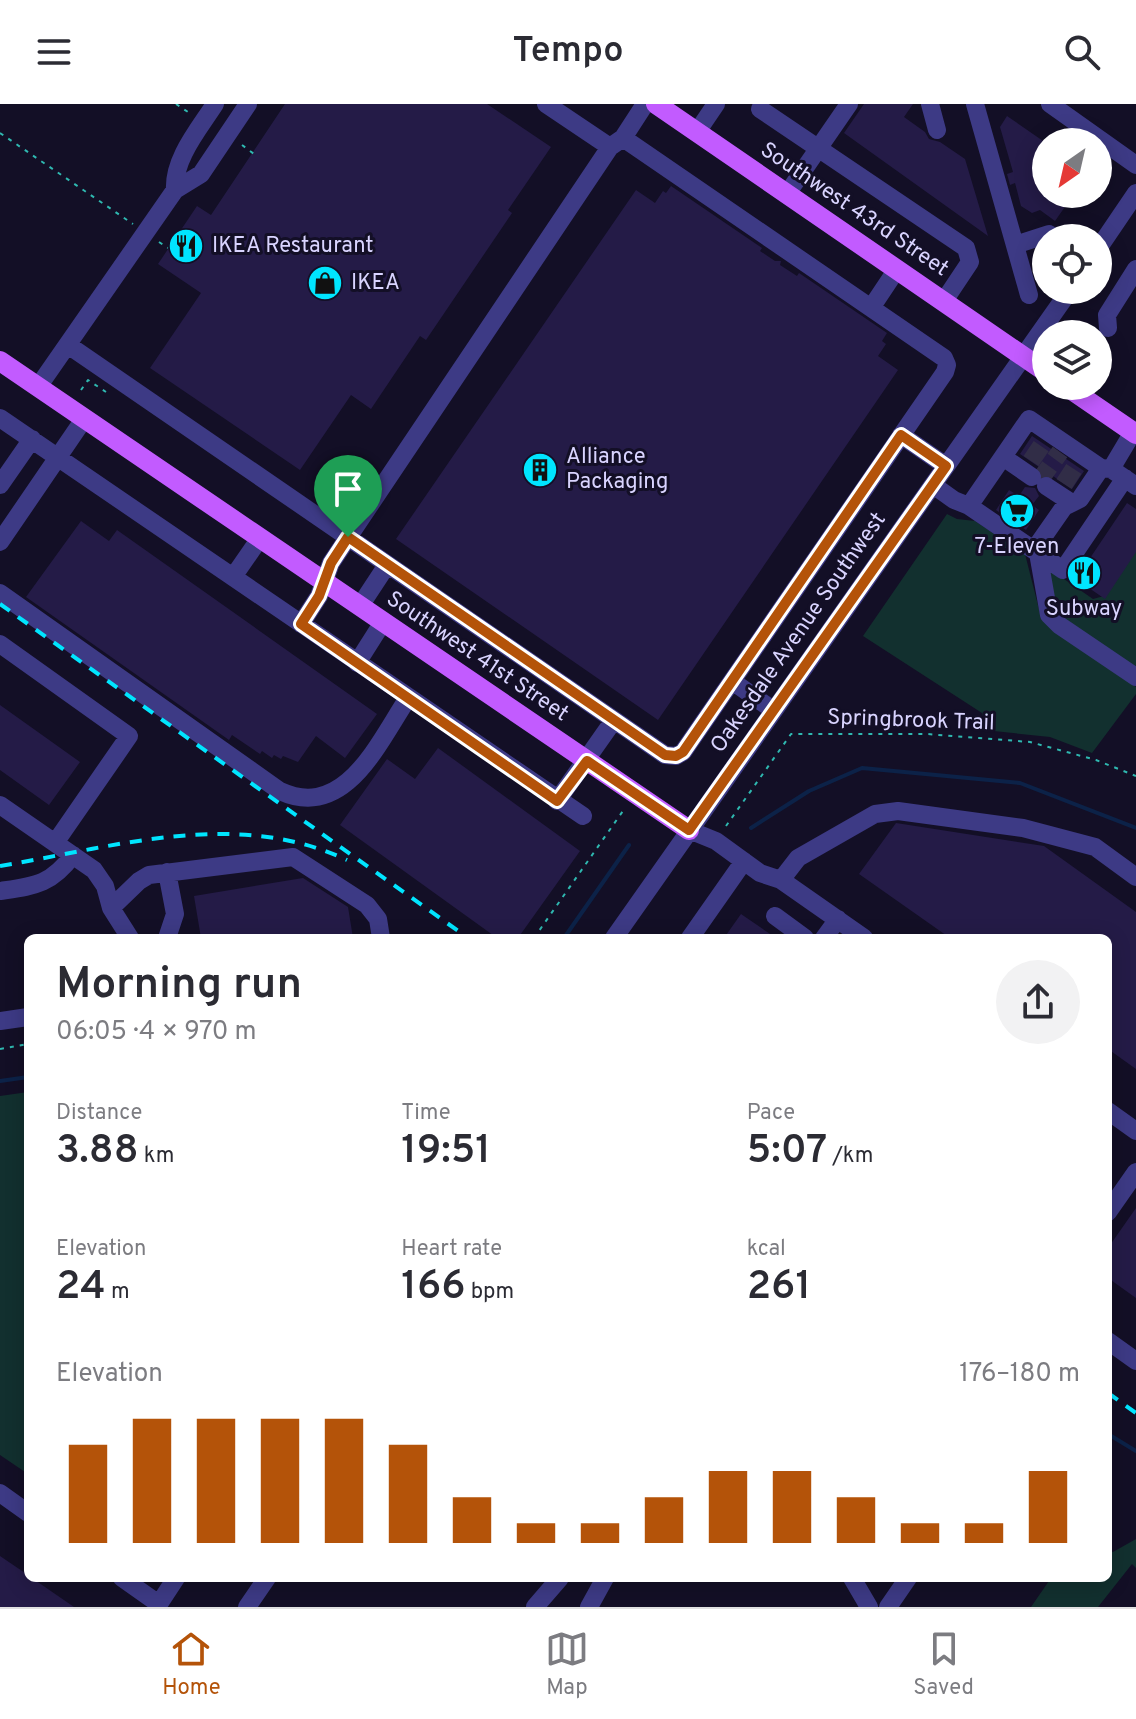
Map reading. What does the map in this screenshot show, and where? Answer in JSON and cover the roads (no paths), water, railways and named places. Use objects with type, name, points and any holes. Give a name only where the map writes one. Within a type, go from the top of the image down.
[{"type":"main road","name":"Southwest 43rd Street","points":[[656,104],[1032,362]]},
{"type":"main road","name":"Southwest 41st Street","points":[[0,361],[689,830]]},
{"type":"main road","points":[[1087,400],[1135,433]]},
{"type":"street","points":[[175,190],[174,176],[189,144],[215,104]]},
{"type":"street","points":[[38,387],[175,190],[201,174],[248,104]]},
{"type":"street","points":[[68,345],[665,755],[676,756],[683,752],[947,365],[944,358],[871,308],[617,143],[546,104]]},
{"type":"street","points":[[301,624],[325,582],[331,563],[348,537],[645,104]]},
{"type":"street","points":[[697,132],[716,104]]},
{"type":"street","points":[[787,194],[849,104]]},
{"type":"street","points":[[930,104],[937,130]]},
{"type":"street","points":[[975,104],[1029,295]]},
{"type":"street","points":[[1050,104],[1136,165]]},
{"type":"street","points":[[760,109],[966,248],[970,262],[944,301]]},
{"type":"street","points":[[1112,228],[1136,193]]},
{"type":"street","points":[[1015,245],[1032,240]]},
{"type":"street","points":[[871,308],[897,269]]},
{"type":"street","points":[[1107,320],[1107,315],[1136,269]]},
{"type":"street","name":"Oakesdale Avenue Southwest","points":[[617,934],[1060,304]]},
{"type":"street","points":[[0,418],[583,816]]},
{"type":"street","points":[[0,542],[84,419]]},
{"type":"street","points":[[969,506],[1029,419],[1055,443],[1080,460],[1118,475]]},
{"type":"street","points":[[933,485],[1063,570],[1118,475],[1135,433]]},
{"type":"street","points":[[901,435],[946,466]]},
{"type":"street","points":[[0,485],[32,439]]},
{"type":"street","points":[[1003,457],[1080,499],[1118,475]]},
{"type":"street","points":[[1046,482],[1064,507],[1036,551],[1049,615],[1136,677]]},
{"type":"street","points":[[233,577],[260,538]]},
{"type":"street","points":[[360,606],[387,565]]},
{"type":"street","points":[[0,593],[280,791],[295,798],[317,797],[336,791],[352,780],[408,698]]},
{"type":"street","points":[[357,663],[383,622]]},
{"type":"street","points":[[0,644],[129,736],[55,843]]},
{"type":"street","points":[[732,681],[773,710]]},
{"type":"street","points":[[557,801],[614,720]]},
{"type":"street","points":[[0,805],[94,870],[105,886],[111,908],[127,934]]},
{"type":"street","points":[[781,880],[798,858],[875,814],[898,811],[1023,828],[1081,843],[1095,847],[1136,877]]},
{"type":"street","points":[[689,830],[716,841],[760,873],[781,880],[859,934]]},
{"type":"street","points":[[0,891],[48,881],[59,874],[73,855]]},
{"type":"street","points":[[111,908],[149,875],[293,857],[367,905],[378,919],[380,934]]},
{"type":"street","points":[[693,934],[744,861]]},
{"type":"street","points":[[167,872],[175,914],[168,934]]},
{"type":"street","points":[[775,916],[800,934]]},
{"type":"street","points":[[827,934],[838,919]]},
{"type":"street","points":[[0,1021],[24,1018]]},
{"type":"street","points":[[1112,1114],[1136,1131]]},
{"type":"street","points":[[1112,1206],[1136,1172]]},
{"type":"street","points":[[1112,1344],[1136,1361]]},
{"type":"street","points":[[0,1493],[24,1510]]},
{"type":"street","points":[[127,1582],[158,1605],[173,1582]]},
{"type":"street","points":[[247,1607],[264,1582]]},
{"type":"street","points":[[535,1607],[557,1582]]},
{"type":"street","points":[[589,1607],[603,1582]]},
{"type":"street","points":[[854,1582],[870,1607]]},
{"type":"street","points":[[888,1607],[905,1582]]},
{"type":"waterway","points":[[751,828],[809,791],[862,768],[1020,783],[1136,828]]},
{"type":"waterway","points":[[567,934],[629,845]]},
{"type":"waterway","points":[[0,1081],[24,1078]]},
{"type":"waterway","points":[[1112,1436],[1136,1451]]},
{"type":"tunnel","points":[[1031,461],[1044,442]]},
{"type":"tunnel","points":[[1039,481],[1060,452]]},
{"type":"tunnel","points":[[1064,484],[1077,464]]},
{"type":"railway","points":[[0,604],[462,934]]},
{"type":"railway","points":[[0,866],[131,842],[219,834],[262,836],[305,845],[347,860]]},
{"type":"railway","points":[[1112,1396],[1136,1413]]},
{"type":"place","name":"IKEA Restaurant","points":[[186,246]]},
{"type":"place","name":"IKEA","points":[[325,283]]},
{"type":"place","name":"Alliance Packaging","points":[[540,470]]},
{"type":"place","name":"7-Eleven","points":[[1017,511]]},
{"type":"place","name":"Subway","points":[[1084,573]]}]
